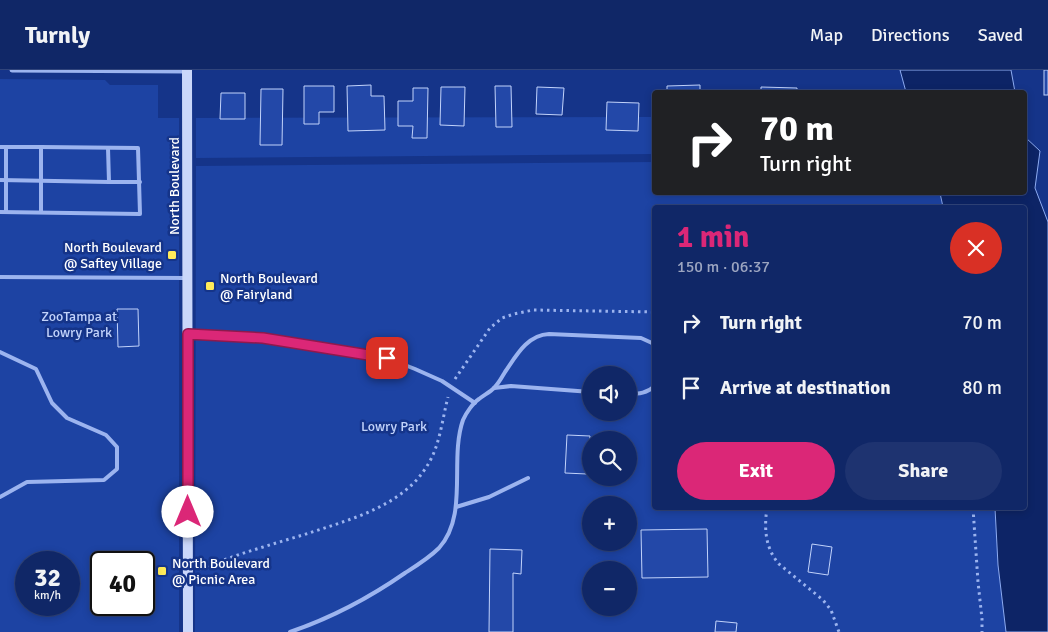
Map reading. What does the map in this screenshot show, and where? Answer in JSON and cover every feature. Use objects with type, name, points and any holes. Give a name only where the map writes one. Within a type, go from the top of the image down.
[{"type":"street","points":[[12,70],[187,71]]},
{"type":"street","name":"North Boulevard","points":[[187,71],[188,632]]},
{"type":"lane","points":[[0,147],[138,148],[140,214],[0,212]]},
{"type":"lane","points":[[6,147],[6,212]]},
{"type":"lane","points":[[41,147],[41,212]]},
{"type":"lane","points":[[108,148],[109,182]]},
{"type":"lane","points":[[0,180],[140,182]]},
{"type":"lane","points":[[0,277],[188,278]]},
{"type":"lane","points":[[188,334],[263,338],[387,358],[442,381],[475,403]]},
{"type":"lane","points":[[290,632],[318,622],[378,592],[439,548],[449,531],[456,507],[459,435],[464,417],[477,400],[494,388],[521,348],[540,334],[641,338],[652,343]]},
{"type":"lane","points":[[0,352],[36,370],[52,403],[67,418],[106,435],[117,447],[116,469],[104,480],[26,482],[0,497]]},
{"type":"lane","points":[[494,388],[510,386],[582,391]]},
{"type":"lane","points":[[637,394],[652,389]]},
{"type":"lane","points":[[456,507],[489,497],[528,478]]},
{"type":"path","points":[[208,565],[351,519],[381,506],[398,496],[418,479],[428,465],[440,433],[451,387],[458,372],[490,328],[502,318],[532,310],[652,312]]},
{"type":"path","points":[[767,510],[766,538],[773,558],[823,600],[831,610],[839,632]]},
{"type":"path","points":[[973,510],[982,632]]},
{"type":"green space","name":"ZooTampa at Lowry Park","points":[[0,79],[105,80],[110,85],[158,85],[158,118],[179,118],[179,632],[0,632]]},
{"type":"green space","points":[[652,117],[652,154],[196,158],[196,118]]},
{"type":"green space","name":"Lowry Park","points":[[652,162],[652,195],[940,195],[943,205],[652,205],[652,510],[995,510],[998,565],[1006,632],[195,632],[196,166]]},
{"type":"shaded area","points":[[900,70],[1011,70],[1015,90],[905,90]]},
{"type":"shaded area","points":[[1027,139],[1040,151],[1035,188],[1048,222],[1048,632],[1006,632],[998,565],[995,510],[1027,510],[1027,205],[943,205],[940,195],[1027,195]]},
{"type":"building","points":[[1044,70],[1048,70],[1048,95],[1044,95]]},
{"type":"building","points":[[371,85],[371,96],[384,96],[385,130],[348,131],[347,86]]},
{"type":"building","points":[[700,85],[700,90],[667,90],[667,86]]},
{"type":"building","points":[[304,86],[334,86],[334,112],[319,112],[319,124],[304,124]]},
{"type":"building","points":[[495,86],[511,86],[512,127],[496,127]]},
{"type":"building","points":[[441,87],[465,87],[464,126],[440,125]]},
{"type":"building","points":[[537,87],[564,88],[562,115],[536,114]]},
{"type":"building","points":[[761,87],[797,88],[797,90],[761,90]]},
{"type":"building","points":[[413,88],[428,88],[427,138],[412,138],[413,126],[398,126],[398,101],[413,101]]},
{"type":"building","points":[[261,89],[283,89],[282,145],[260,145]]},
{"type":"building","points":[[221,93],[245,93],[245,119],[220,119]]},
{"type":"building","points":[[607,102],[639,103],[638,131],[606,130]]},
{"type":"building","points":[[117,309],[138,309],[139,346],[118,347]]},
{"type":"building","points":[[567,435],[582,436],[582,474],[565,473]]},
{"type":"building","points":[[707,529],[708,577],[642,578],[641,530]]},
{"type":"building","points":[[812,544],[832,547],[828,575],[808,572]]},
{"type":"building","points":[[490,549],[522,550],[521,574],[513,573],[513,632],[489,632]]},
{"type":"building","points":[[716,621],[737,623],[736,632],[715,632]]},
{"type":"place","name":"North Boulevard @ Saftey Village","points":[[172,255]]},
{"type":"place","name":"North Boulevard @ Fairyland","points":[[210,286]]},
{"type":"place","name":"North Boulevard @ Picnic Area","points":[[162,571]]},
{"type":"route","points":[[188,512],[188,334],[263,338],[387,358]]}]
